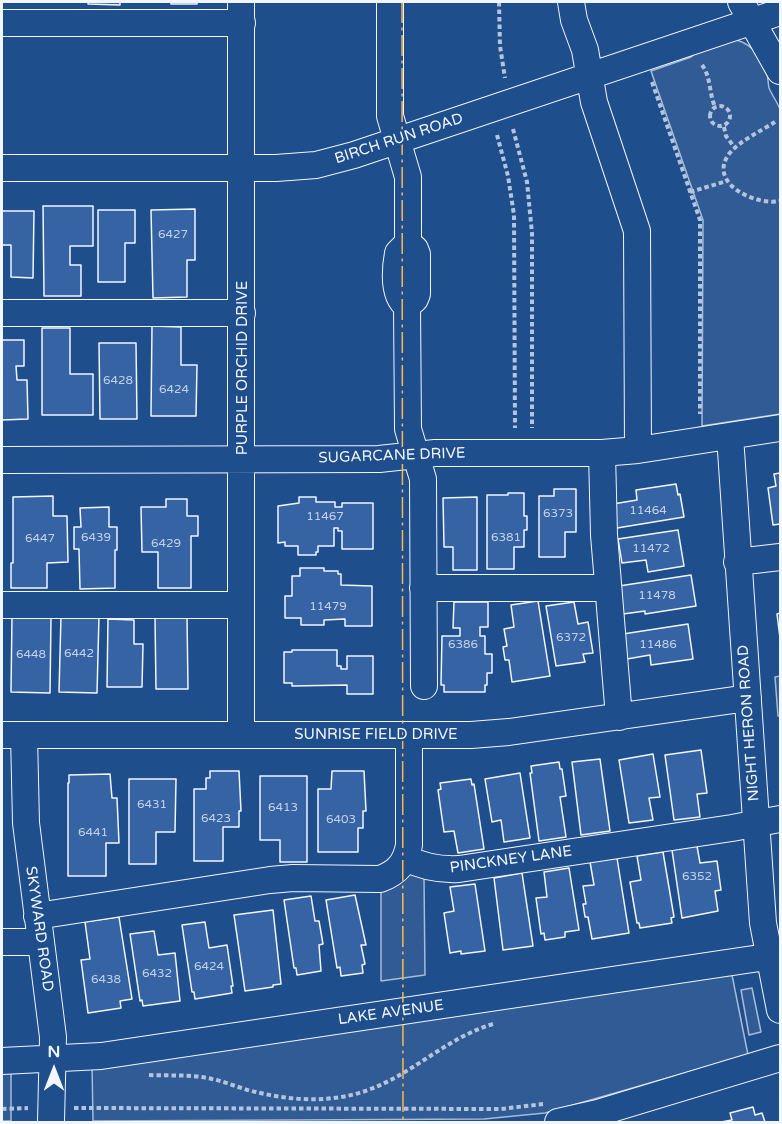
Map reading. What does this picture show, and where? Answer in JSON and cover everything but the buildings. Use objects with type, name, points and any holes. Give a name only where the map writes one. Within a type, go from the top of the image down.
[{"type":"street","points":[[390,2],[390,116],[408,177],[408,243],[400,249],[397,259],[397,293],[402,303],[407,306],[408,429],[423,479],[424,686]]},
{"type":"street","points":[[571,2],[574,20],[585,50],[594,102],[637,231],[638,450]]},
{"type":"street","points":[[746,11],[780,72]]},
{"type":"street","name":"BIRCH RUN ROAD","points":[[2,168],[276,168],[316,165],[335,161],[590,76],[746,11],[780,12]]},
{"type":"street","points":[[2,23],[242,12]]},
{"type":"street","name":"PURPLE ORCHID DRIVE","points":[[242,12],[242,735]]},
{"type":"street","points":[[2,313],[242,313]]},
{"type":"street","name":"SUGARCANE DRIVE","points":[[2,460],[379,459],[435,453],[602,453],[638,450],[780,428]]},
{"type":"street","name":"NIGHT HERON ROAD","points":[[730,436],[748,698],[769,821],[763,923],[775,956],[780,1010]]},
{"type":"street","points":[[602,453],[603,513],[619,717]]},
{"type":"street","points":[[737,562],[780,556]]},
{"type":"street","points":[[423,588],[608,588]]},
{"type":"street","points":[[2,605],[242,605]]},
{"type":"street","name":"SUNRISE FIELD DRIVE","points":[[13,735],[490,734],[748,698]]},
{"type":"street","name":"SKYWARD ROAD","points":[[13,735],[52,1024],[52,1115]]},
{"type":"street","points":[[37,916],[277,879],[380,879],[398,869],[406,858],[409,845],[409,735]]},
{"type":"street","name":"PINCKNEY LANE","points":[[406,858],[428,867],[443,870],[459,869],[769,821]]},
{"type":"street","points":[[2,942],[41,942]]},
{"type":"street","name":"LAKE AVENUE","points":[[2,1061],[113,1054],[775,956]]},
{"type":"street","points":[[553,1113],[598,1113],[780,1058]]},
{"type":"path","points":[[500,2],[500,46],[505,78]]},
{"type":"path","points":[[702,65],[708,75],[711,98],[715,107]]},
{"type":"path","points":[[652,82],[700,220],[700,414]]},
{"type":"path","points":[[715,107],[725,107],[731,115],[728,124],[724,127],[718,127],[711,121],[711,111],[715,107]]},
{"type":"path","points":[[775,122],[735,148],[725,161],[724,170],[727,181],[737,191],[769,203],[780,201]]},
{"type":"path","points":[[724,127],[726,136],[735,148]]},
{"type":"path","points":[[513,129],[526,182],[531,222],[532,428]]},
{"type":"path","points":[[497,135],[508,176],[514,215],[515,428]]},
{"type":"path","points":[[690,192],[727,181]]},
{"type":"path","points":[[146,1075],[179,1075],[211,1079],[256,1092],[290,1098],[328,1099],[349,1096],[381,1085],[457,1038],[502,1022]]},
{"type":"path","points":[[2,1109],[52,1115],[501,1109],[553,1113]]},
{"type":"shaded area","points":[[731,39],[749,46],[762,60],[769,88],[780,109],[780,414],[702,426],[703,220],[651,71],[691,57],[702,48]]},
{"type":"shaded area","points":[[780,676],[780,716],[778,716],[775,677]]},
{"type":"shaded area","points":[[411,873],[424,877],[425,975],[381,981],[381,887]]},
{"type":"shaded area","points":[[731,970],[748,1055],[545,1113],[484,1119],[93,1121],[92,1065]]},
{"type":"shaded area","points":[[752,988],[761,1032],[749,1035],[741,990]]},
{"type":"shaded area","points":[[2,1070],[11,1070],[11,1121],[2,1121]]},
{"type":"power","points":[[402,2],[403,1122]]}]
